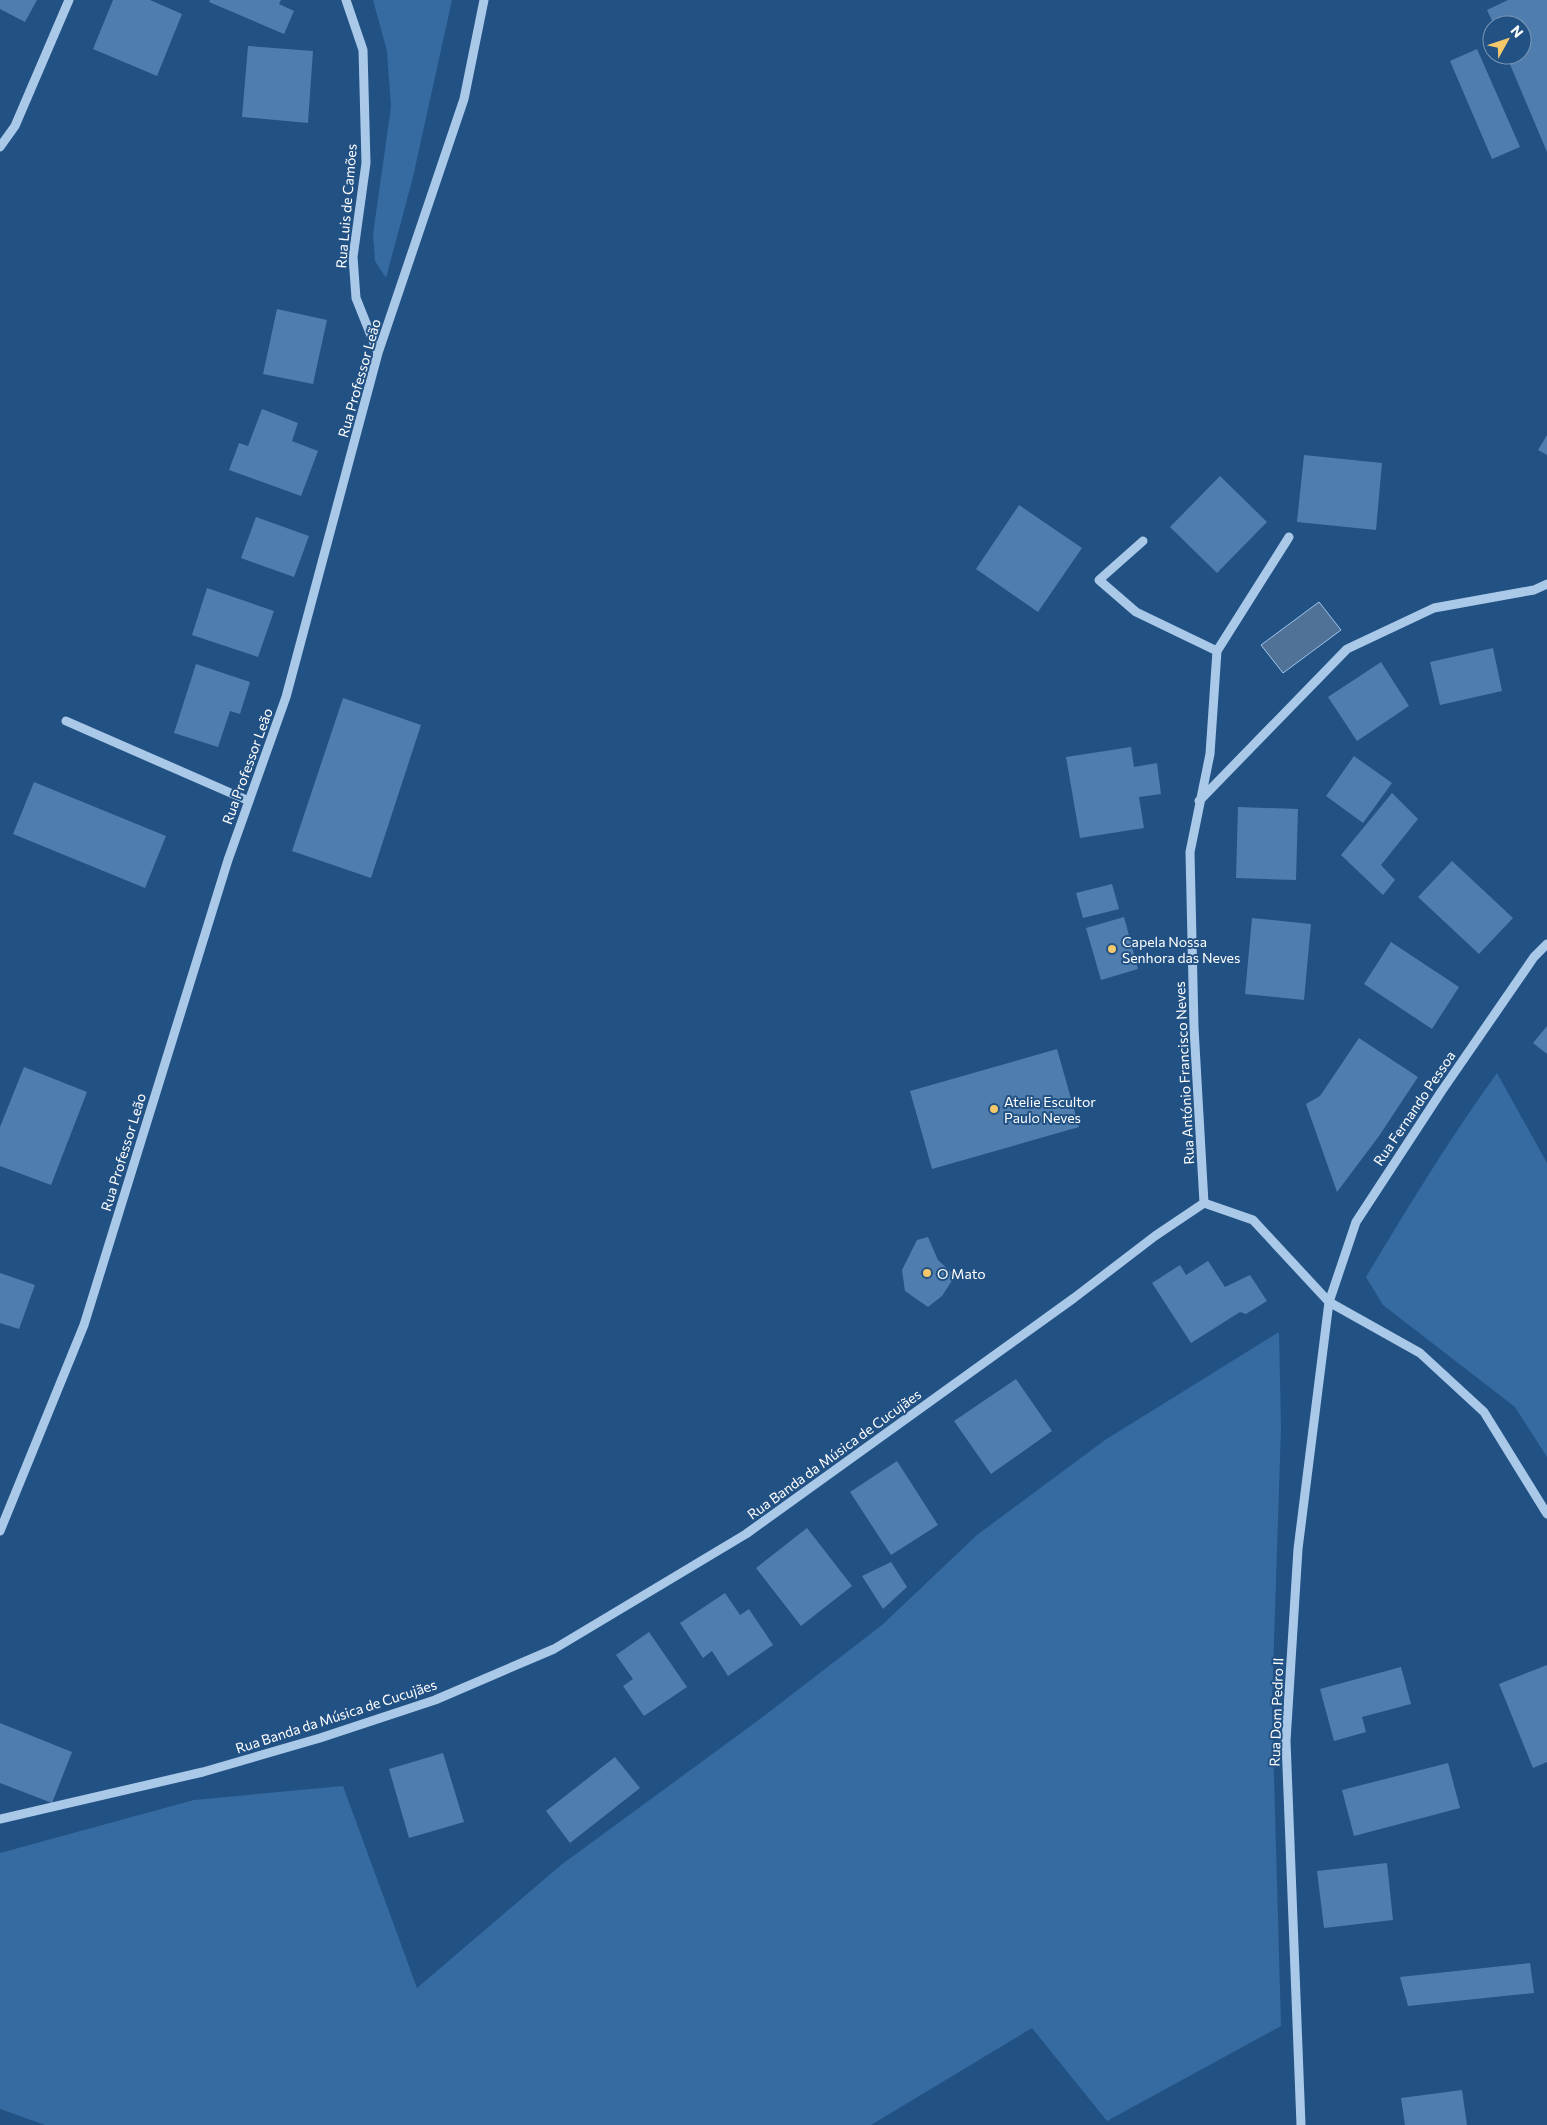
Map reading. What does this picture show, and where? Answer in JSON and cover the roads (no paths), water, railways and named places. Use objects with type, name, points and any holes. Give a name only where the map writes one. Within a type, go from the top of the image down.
[{"type":"street","points":[[0,147],[15,126],[69,0]]},
{"type":"street","name":"Rua Luis de Camões","points":[[346,0],[364,50],[366,162],[353,257],[356,298],[378,353]]},
{"type":"street","name":"Rua Professor Leão","points":[[0,1531],[84,1325],[228,860],[286,697],[378,353],[464,99],[484,0]]},
{"type":"street","points":[[1143,541],[1099,580],[1136,612],[1217,651],[1289,537]]},
{"type":"street","points":[[1199,801],[1347,649],[1434,608],[1534,590],[1547,584]]},
{"type":"street","name":"Rua António Francisco Neves","points":[[1204,1203],[1194,1028],[1190,852],[1210,754],[1217,651]]},
{"type":"street","points":[[66,721],[249,801]]},
{"type":"street","name":"Rua Fernando Pessoa","points":[[1330,1302],[1356,1222],[1441,1092],[1528,965],[1547,944]]},
{"type":"street","points":[[1204,1203],[1253,1220],[1330,1302],[1420,1353],[1484,1412],[1547,1514]]},
{"type":"street","name":"Rua Banda da Música de Cucujães","points":[[0,1819],[203,1772],[320,1738],[435,1700],[554,1649],[746,1534],[1074,1298],[1154,1236],[1204,1203]]},
{"type":"street","name":"Rua Dom Pedro II","points":[[1301,2125],[1286,1741],[1298,1548],[1330,1302]]},
{"type":"place","name":"Capela Nossa Senhora das Neves","points":[[1112,949]]},
{"type":"place","name":"Atelie Escultor Paulo Neves","points":[[994,1109]]},
{"type":"place","name":"O Mato","points":[[927,1273]]}]
